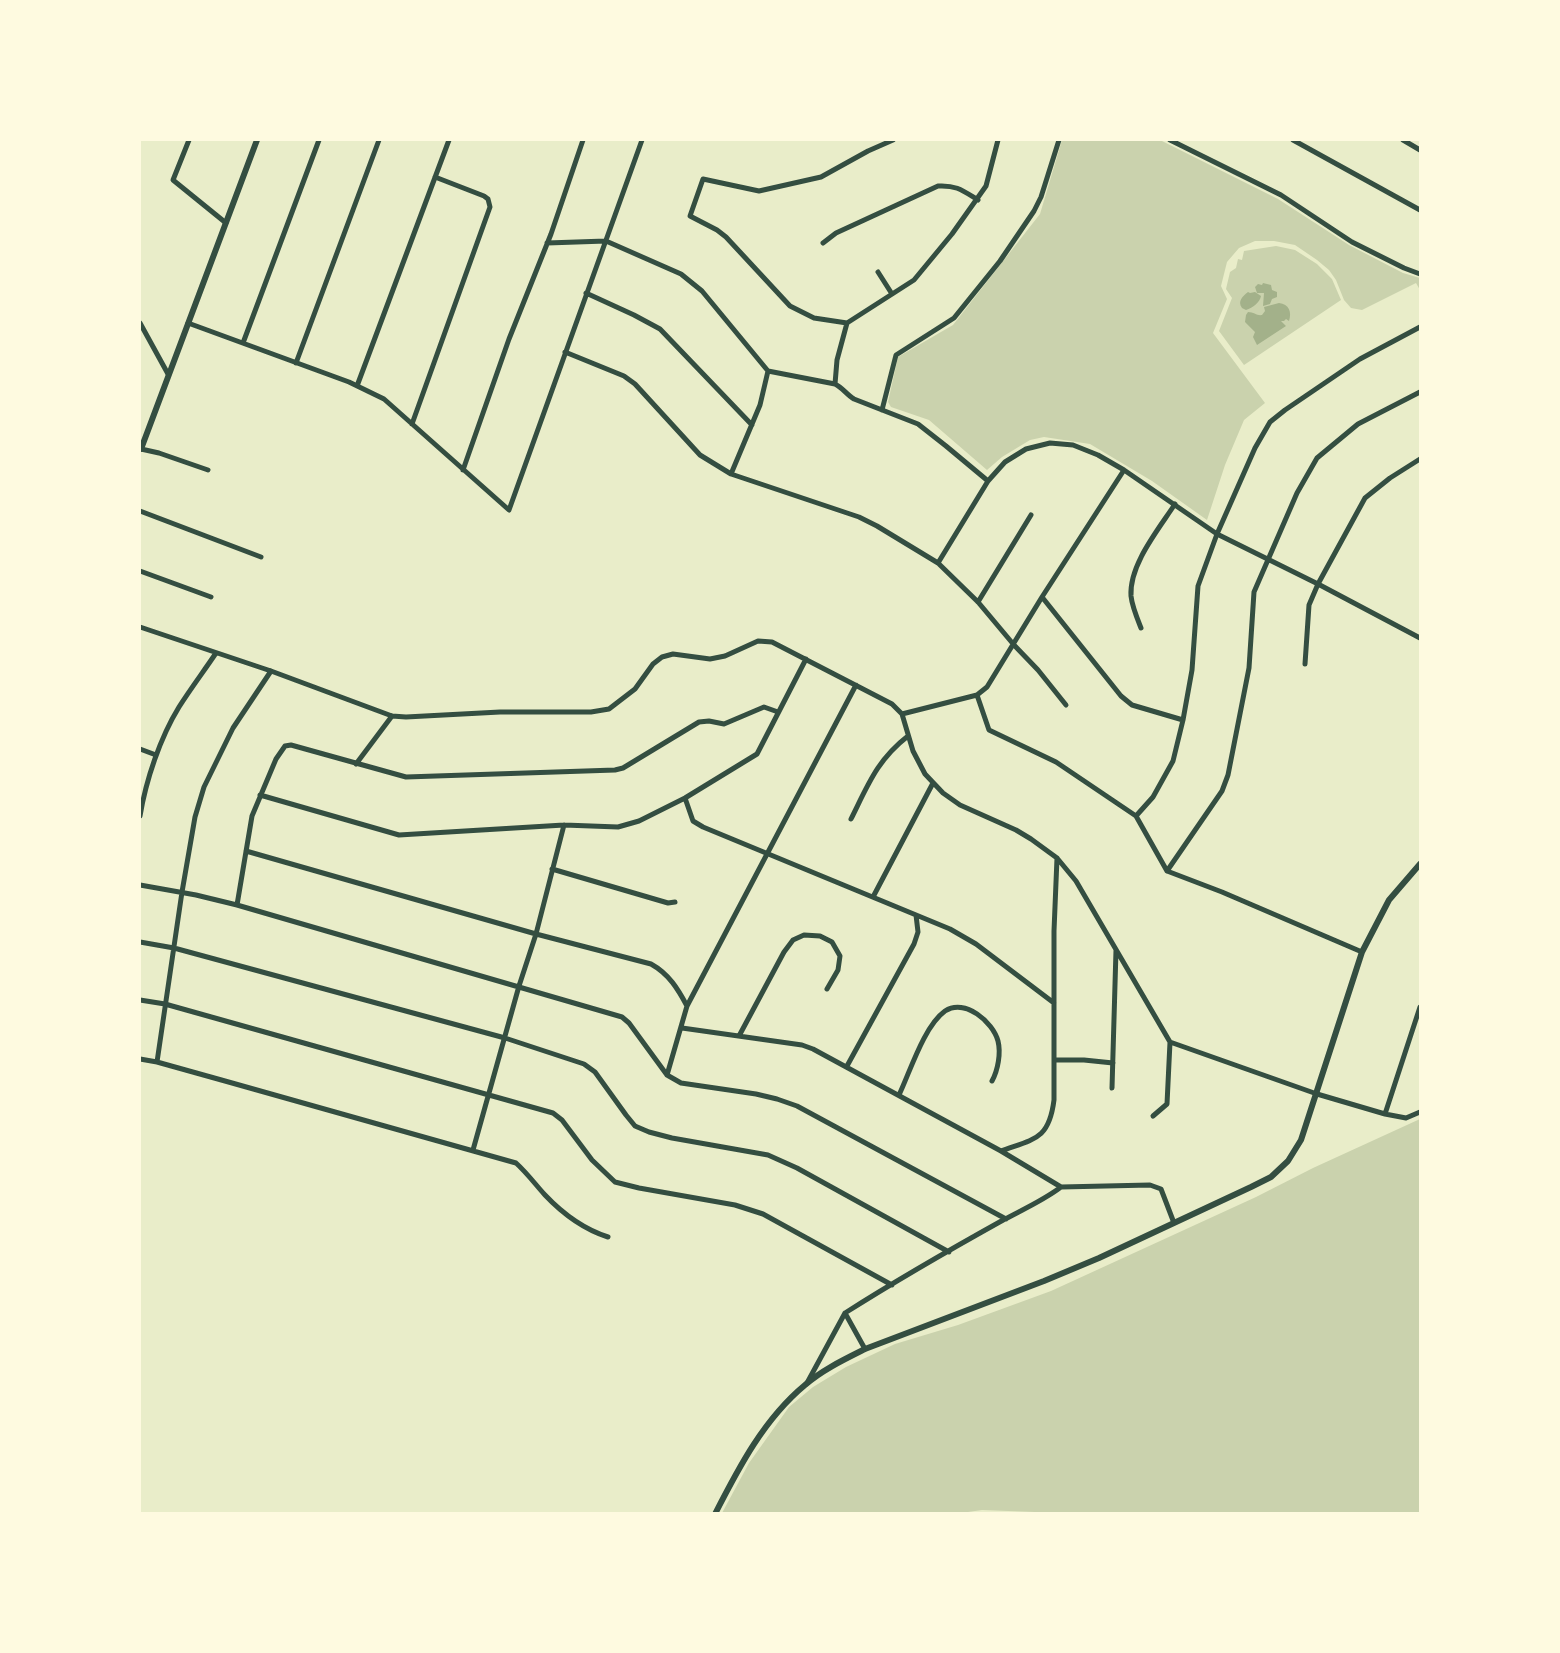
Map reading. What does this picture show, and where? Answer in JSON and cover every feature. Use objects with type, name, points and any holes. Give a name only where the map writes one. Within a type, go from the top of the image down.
[{"type":"street","points":[[189,140],[173,180],[226,223]]},
{"type":"street","points":[[208,470],[140,449],[257,140]]},
{"type":"street","points":[[243,343],[319,140]]},
{"type":"street","points":[[296,363],[379,140]]},
{"type":"street","points":[[357,386],[449,140]]},
{"type":"street","points":[[463,470],[583,140]]},
{"type":"street","points":[[188,323],[357,386],[384,399],[509,510],[642,140]]},
{"type":"street","points":[[893,140],[821,177],[759,190],[703,179],[690,216],[726,237],[790,306],[814,318],[847,323],[914,280],[952,234],[986,186],[998,140]]},
{"type":"street","points":[[882,410],[896,355],[954,318],[1000,261],[1034,212],[1059,140]]},
{"type":"street","points":[[1170,140],[1281,195],[1352,242],[1420,274]]},
{"type":"street","points":[[1293,140],[1420,210]]},
{"type":"street","points":[[1402,140],[1420,150]]},
{"type":"street","points":[[412,424],[490,207],[490,203],[484,196],[435,177]]},
{"type":"street","points":[[823,243],[836,233],[938,186],[960,188],[978,200]]},
{"type":"street","points":[[547,243],[606,241],[681,274],[702,291],[768,371],[835,384],[854,399],[918,424],[988,481]]},
{"type":"street","points":[[878,272],[892,294]]},
{"type":"street","points":[[586,293],[660,329],[752,425]]},
{"type":"street","points":[[140,323],[168,374]]},
{"type":"street","points":[[835,384],[837,360],[847,323]]},
{"type":"street","points":[[1136,816],[1153,797],[1173,761],[1183,720],[1191,670],[1198,586],[1217,534],[1255,448],[1270,422],[1360,359],[1420,327]]},
{"type":"street","points":[[565,352],[624,376],[635,384],[700,455],[731,474],[859,518],[877,526],[938,563],[978,602],[1066,705]]},
{"type":"street","points":[[731,474],[760,405],[768,371]]},
{"type":"street","points":[[1167,871],[1222,791],[1228,775],[1249,668],[1254,592],[1297,493],[1317,458],[1358,424],[1420,392]]},
{"type":"street","points":[[938,563],[988,481],[1005,462],[1026,449],[1050,443],[1073,446],[1098,455],[1124,470],[1217,534],[1420,638]]},
{"type":"street","points":[[1305,664],[1309,605],[1365,498],[1390,478],[1420,459]]},
{"type":"street","points":[[902,714],[976,695],[987,687],[1124,470]]},
{"type":"street","points":[[1140,628],[1131,599],[1131,581],[1138,563],[1175,504]]},
{"type":"street","points":[[140,512],[261,557]]},
{"type":"street","points":[[978,602],[1031,515]]},
{"type":"street","points":[[140,571],[211,597]]},
{"type":"street","points":[[1042,597],[1121,696],[1132,705],[1183,720]]},
{"type":"street","points":[[140,627],[271,671],[392,716],[406,717],[500,712],[591,712],[609,709],[635,689],[653,664],[662,657],[673,654],[710,659],[725,656],[758,641],[772,642],[892,704],[902,714],[913,752],[925,774],[943,793],[960,805],[1016,830],[1057,858],[1076,881],[1170,1042],[1167,1104],[1153,1116]]},
{"type":"street","points":[[140,816],[140,806],[156,755],[178,708],[216,653]]},
{"type":"street","points":[[260,795],[399,835],[564,825],[618,827],[639,821],[685,798],[757,754],[806,659]]},
{"type":"street","points":[[157,1062],[195,817],[204,787],[233,728],[271,671]]},
{"type":"street","points":[[667,1075],[687,1006],[856,685]]},
{"type":"street","points":[[976,695],[989,730],[1056,762],[1136,816],[1167,871],[1362,952]]},
{"type":"street","points":[[237,905],[252,816],[276,759],[285,746],[291,745],[406,777],[615,770],[623,768],[699,722],[724,724],[764,707],[778,712]]},
{"type":"street","points":[[356,764],[392,716]]},
{"type":"street","points":[[851,819],[877,768],[887,754],[908,736]]},
{"type":"street","points":[[140,749],[156,755]]},
{"type":"street","points":[[873,897],[933,783]]},
{"type":"street","points":[[685,798],[693,821],[703,827],[950,929],[976,944],[1054,1003]]},
{"type":"street","points":[[473,1150],[536,934],[564,825]]},
{"type":"street","points":[[246,850],[536,934],[651,964],[663,971],[677,988],[687,1006]]},
{"type":"street","points":[[1001,1150],[1039,1137],[1047,1128],[1052,1114],[1057,858]]},
{"type":"street","points":[[715,1514],[739,1468],[782,1407],[806,1384],[865,1348],[1055,1277],[1271,1177],[1288,1161],[1301,1140],[1362,952],[1389,900],[1420,864]]},
{"type":"street","points":[[552,869],[668,903],[675,902]]},
{"type":"street","points":[[140,885],[237,905],[622,1017],[629,1023],[667,1075],[681,1083],[756,1094],[797,1106],[1006,1219]]},
{"type":"street","points":[[847,1066],[914,944],[918,932],[916,915]]},
{"type":"street","points":[[739,1036],[784,952],[793,940],[804,935],[820,936],[832,942],[840,956],[838,970],[827,989]]},
{"type":"street","points":[[140,942],[174,948],[505,1038],[584,1064],[595,1072],[635,1126],[672,1138],[768,1155],[797,1168],[949,1252]]},
{"type":"street","points":[[1112,1088],[1116,948]]},
{"type":"street","points":[[140,1000],[165,1004],[553,1113],[562,1120],[592,1160],[615,1182],[735,1205],[763,1214],[891,1285]]},
{"type":"street","points":[[900,1095],[929,1028],[946,1010],[960,1007],[976,1014],[991,1026],[999,1042],[998,1070],[992,1081]]},
{"type":"street","points":[[1385,1114],[1420,1007]]},
{"type":"street","points":[[682,1028],[802,1045],[813,1049],[1001,1150],[1062,1187]]},
{"type":"street","points":[[1170,1042],[1317,1094],[1385,1114],[1406,1118],[1420,1112]]},
{"type":"street","points":[[140,1059],[516,1163],[546,1197],[571,1219],[593,1232],[608,1237]]},
{"type":"street","points":[[1054,1060],[1113,1063]]},
{"type":"street","points":[[806,1384],[845,1313],[1062,1187],[1150,1185],[1157,1187],[1161,1189],[1174,1223]]},
{"type":"street","points":[[845,1313],[865,1348]]},
{"type":"shaded area","points":[[1062,140],[1160,140],[1278,199],[1349,245],[1403,273],[1420,278],[1420,290],[1416,283],[1362,310],[1351,308],[1344,300],[1329,270],[1295,245],[1274,241],[1255,241],[1239,248],[1227,262],[1221,286],[1227,299],[1213,333],[1265,403],[1244,420],[1225,465],[1207,520],[1152,481],[1090,444],[1044,437],[1030,440],[1002,457],[987,470],[929,420],[891,407],[888,402],[898,357],[953,325],[1040,214]]},
{"type":"shaded area","points":[[1276,246],[1295,250],[1317,264],[1332,279],[1341,300],[1244,365],[1219,331],[1232,298],[1226,289],[1230,272],[1236,268],[1238,259],[1242,260],[1244,251]]},
{"type":"shaded area","points":[[1263,283],[1271,285],[1272,290],[1277,292],[1277,297],[1272,299],[1270,304],[1263,306],[1264,293],[1257,293],[1255,287]]},
{"type":"shaded area","points":[[1248,292],[1255,292],[1261,296],[1256,305],[1246,310],[1242,308],[1240,301]]},
{"type":"shaded area","points":[[1279,303],[1289,309],[1289,321],[1286,319],[1281,321],[1286,326],[1257,345],[1253,337],[1255,332],[1245,322],[1246,315],[1248,312],[1262,315],[1265,311],[1264,307]]},
{"type":"shaded area","points":[[1420,1119],[1420,1513],[1087,1514],[982,1510],[954,1514],[722,1513],[749,1463],[789,1407],[813,1387],[846,1367],[895,1344],[958,1325],[1051,1291]]}]
